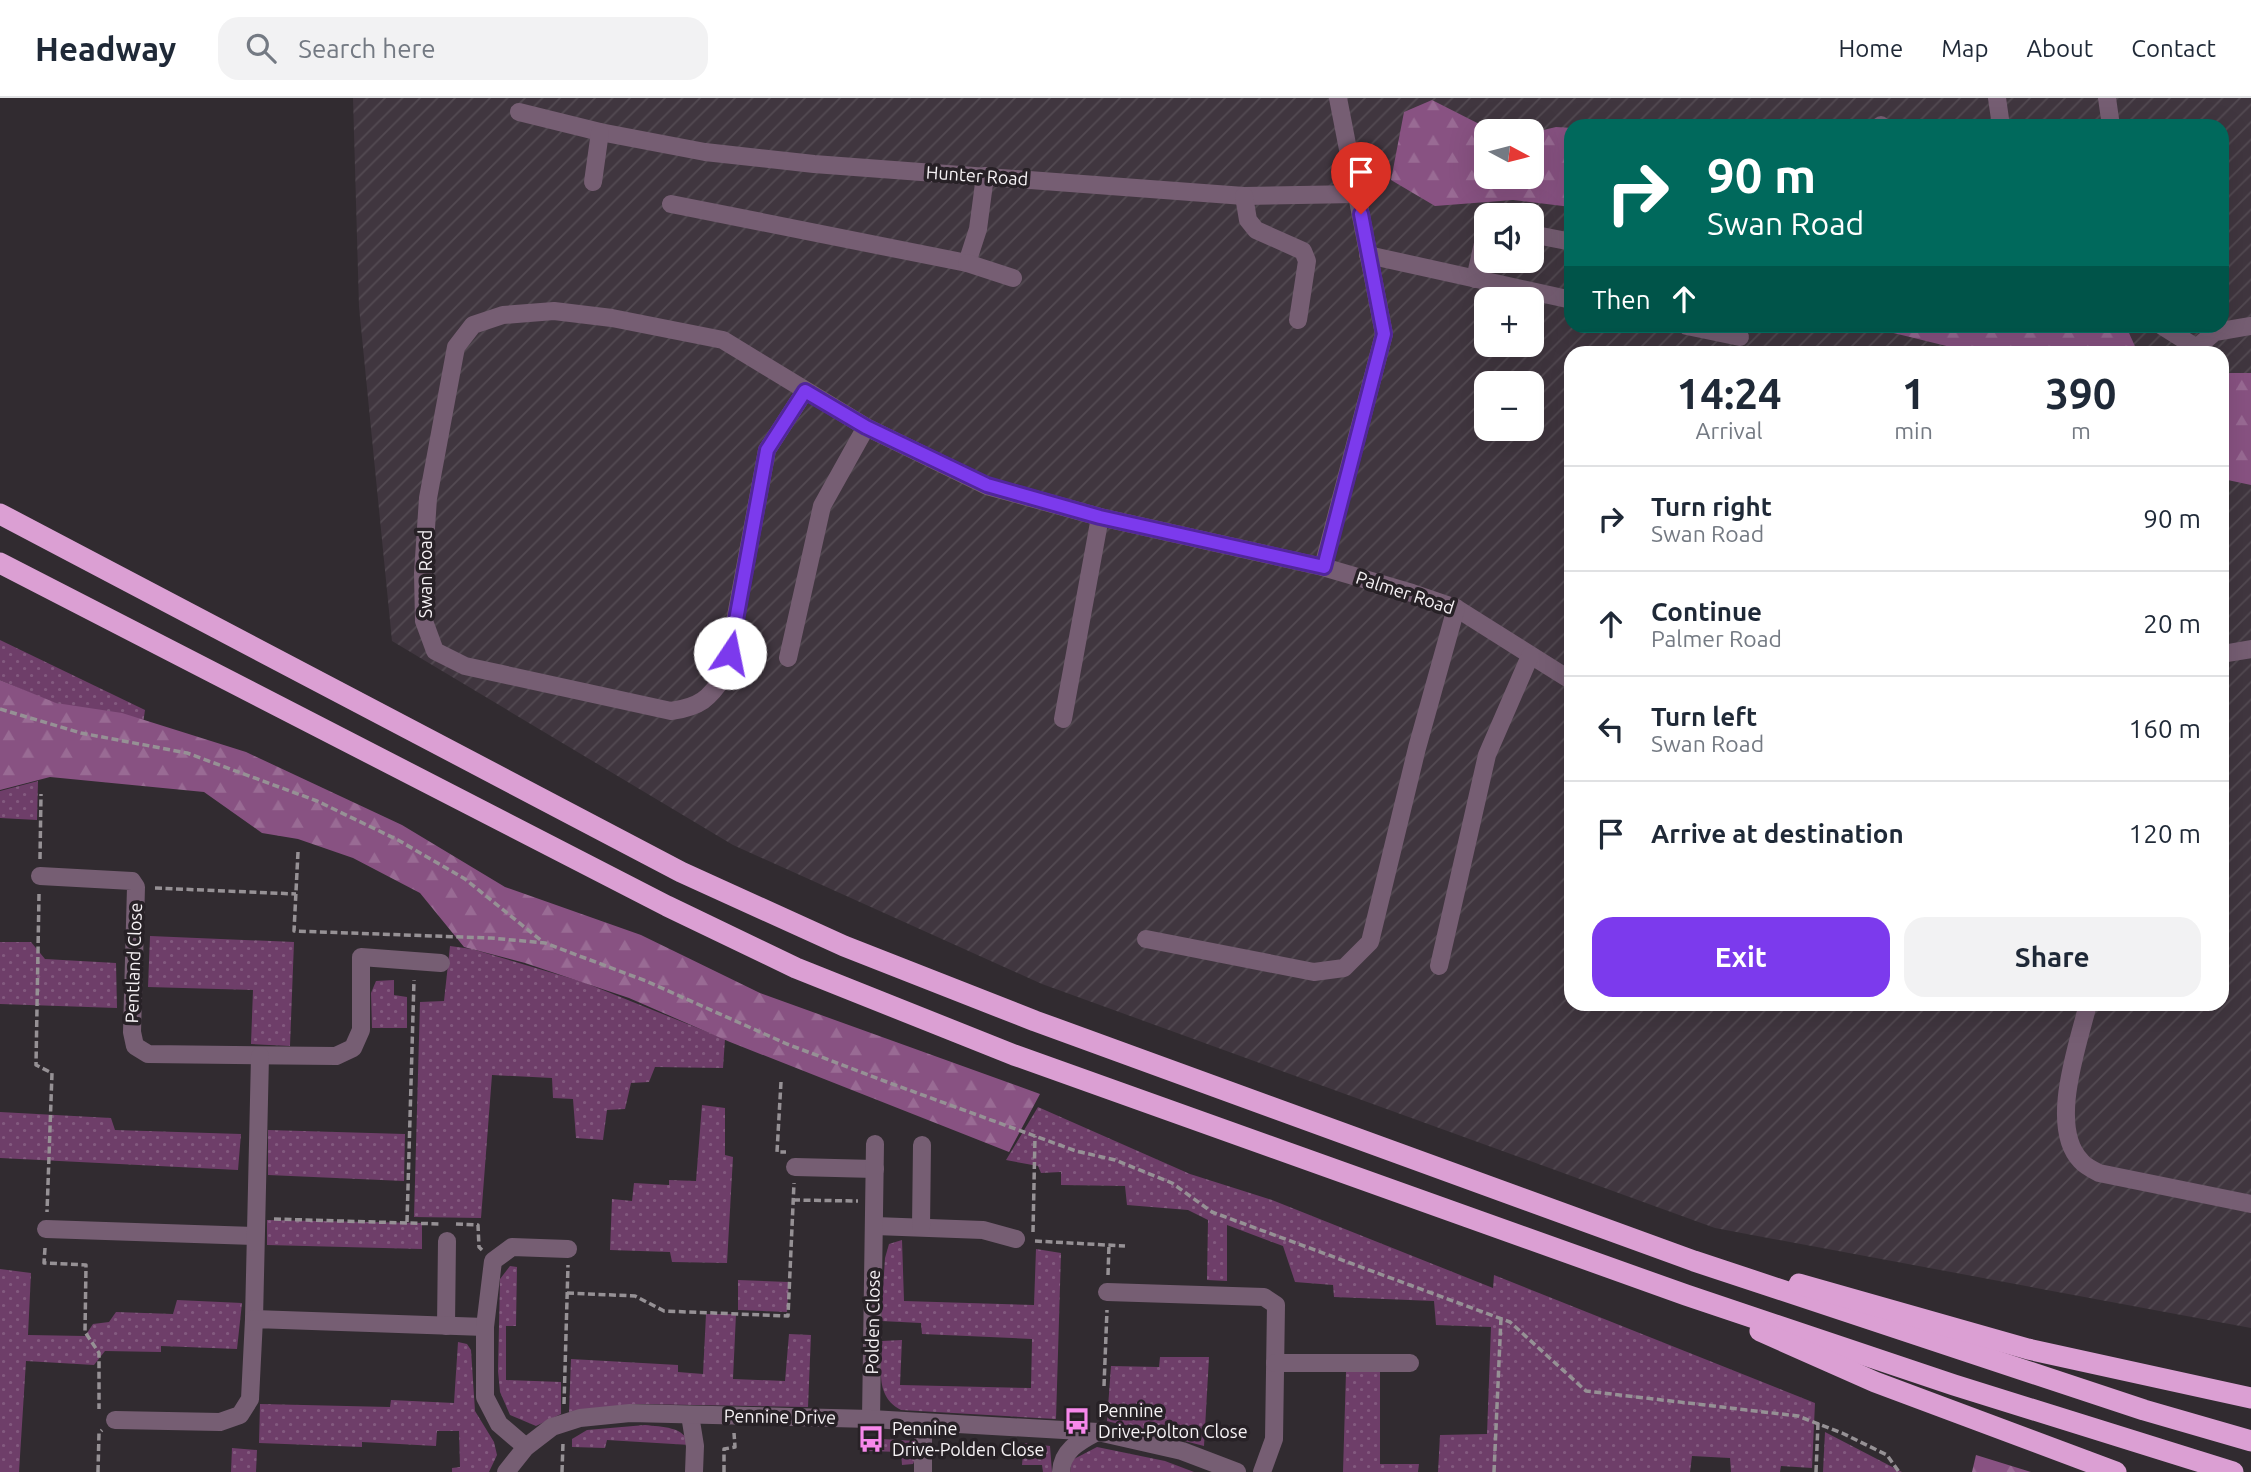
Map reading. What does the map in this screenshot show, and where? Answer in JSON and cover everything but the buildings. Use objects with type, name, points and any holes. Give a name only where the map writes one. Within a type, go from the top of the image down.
[{"type":"highway","points":[[0,514],[681,872],[844,947],[1035,1021],[1694,1261],[2144,1410],[2251,1441]]},
{"type":"highway","points":[[0,563],[655,900],[796,968],[1014,1055],[1686,1295],[1954,1385],[2233,1472]]},
{"type":"highway","points":[[1694,1261],[1831,1290],[2028,1349],[2251,1398]]},
{"type":"highway","points":[[1686,1295],[1811,1356],[2116,1472]]},
{"type":"street","points":[[1324,567],[1384,334],[1338,98]]},
{"type":"street","points":[[1997,98],[2000,119]]},
{"type":"street","points":[[2107,98],[2110,119]]},
{"type":"street","name":"Hunter Road","points":[[519,112],[600,132],[705,152],[814,164],[1244,196],[1357,194]]},
{"type":"street","points":[[593,182],[600,132]]},
{"type":"street","points":[[967,263],[975,245],[985,176]]},
{"type":"street","points":[[1244,196],[1248,220],[1256,230],[1303,251],[1307,261],[1298,320]]},
{"type":"street","points":[[671,204],[967,263],[1013,278]]},
{"type":"street","points":[[1544,237],[1564,240]]},
{"type":"street","points":[[1368,255],[1564,298]]},
{"type":"street","points":[[1475,279],[1476,273]]},
{"type":"street","name":"Swan Road","points":[[805,391],[767,450],[725,675],[713,693],[694,708],[671,711],[464,666],[435,651],[424,621],[423,573],[428,498],[456,347],[473,325],[503,314],[554,311],[612,318],[723,340],[866,427]]},
{"type":"street","points":[[2229,330],[2251,326]]},
{"type":"street","points":[[1721,333],[1740,337]]},
{"type":"street","points":[[2171,333],[2187,346]]},
{"type":"street","points":[[2199,346],[2215,333]]},
{"type":"street","points":[[788,658],[822,506],[866,427]]},
{"type":"street","name":"Palmer Road","points":[[866,427],[987,485],[1100,517],[1324,567],[1456,608],[1564,676]]},
{"type":"street","points":[[1063,719],[1100,517]]},
{"type":"street","points":[[1146,939],[1314,972],[1345,968],[1370,942],[1417,748],[1456,608]]},
{"type":"street","points":[[2229,653],[2251,649]]},
{"type":"street","points":[[1439,966],[1487,755],[1530,656]]},
{"type":"street","points":[[40,876],[134,884]]},
{"type":"street","name":"Pentland Close","points":[[134,884],[132,1032],[135,1046],[148,1054],[336,1056],[353,1048],[361,1030],[361,957],[414,961]]},
{"type":"street","points":[[414,961],[441,963]]},
{"type":"street","points":[[2086,1011],[2066,1098],[2067,1135],[2080,1161],[2099,1173],[2251,1204]]},
{"type":"street","points":[[115,1420],[220,1422],[240,1415],[250,1399],[260,1056]]},
{"type":"street","name":"Polden Close","points":[[871,1419],[875,1144]]},
{"type":"street","points":[[921,1227],[922,1145]]},
{"type":"street","points":[[795,1167],[875,1169]]},
{"type":"street","points":[[874,1226],[984,1230],[1016,1239]]},
{"type":"street","points":[[46,1229],[254,1227]]},
{"type":"street","points":[[445,1232],[446,1326]]},
{"type":"street","points":[[526,1447],[499,1424],[485,1397],[485,1327],[493,1261],[512,1247],[569,1249]]},
{"type":"street","points":[[1107,1292],[1264,1297],[1276,1305],[1274,1439],[1262,1472]]},
{"type":"street","points":[[254,1319],[485,1327]]},
{"type":"street","points":[[1275,1363],[1410,1363]]},
{"type":"street","name":"Pennine Drive","points":[[506,1472],[526,1447],[552,1427],[580,1418],[630,1413],[871,1419],[1098,1432],[1182,1451],[1237,1472]]},
{"type":"street","points":[[690,1415],[695,1446],[694,1472]]},
{"type":"street","points":[[923,1422],[923,1472]]},
{"type":"street","points":[[1061,1472],[1062,1462],[1075,1443],[1098,1432]]},
{"type":"path","points":[[0,709],[82,733],[187,753],[317,801],[398,840],[465,879],[545,943]]},
{"type":"path","points":[[41,794],[36,1065],[52,1073],[44,1263],[86,1265],[85,1332],[99,1353],[98,1472]]},
{"type":"path","points":[[298,852],[294,931],[491,938],[545,943],[646,981],[788,1044],[1076,1151],[1115,1160],[1172,1183],[1212,1212],[1501,1318],[1510,1322],[1586,1391],[1798,1416],[1887,1455],[1899,1472]]},
{"type":"path","points":[[134,884],[296,894]]},
{"type":"path","points":[[407,1223],[414,961]]},
{"type":"path","points":[[567,1293],[635,1296],[664,1311],[788,1315],[795,1153],[777,1152],[781,1082]]},
{"type":"path","points":[[1035,1136],[1032,1241],[1125,1246]]},
{"type":"path","points":[[793,1200],[874,1202]]},
{"type":"path","points":[[254,1227],[407,1223],[445,1232]]},
{"type":"path","points":[[455,1224],[478,1225],[479,1247],[493,1261]]},
{"type":"path","points":[[1104,1385],[1109,1245]]},
{"type":"path","points":[[562,1472],[569,1249]]},
{"type":"path","points":[[1494,1472],[1501,1318]]},
{"type":"path","points":[[724,1472],[724,1449],[735,1447],[732,1416]]},
{"type":"path","points":[[99,1433],[115,1420]]},
{"type":"path","points":[[1816,1472],[1818,1423]]},
{"type":"shaded area","points":[[353,98],[2251,98],[2251,1328],[1715,1228],[1042,984],[733,845],[392,641],[359,307]]},
{"type":"shaded area","points":[[0,640],[145,710],[143,724],[51,702],[0,680]]},
{"type":"shaded area","points":[[38,781],[37,820],[0,818],[0,791]]},
{"type":"shaded area","points":[[150,936],[294,942],[290,1046],[251,1044],[253,990],[148,987]]},
{"type":"shaded area","points":[[0,942],[31,942],[45,959],[116,963],[117,1008],[0,1004]]},
{"type":"shaded area","points":[[450,946],[472,949],[583,982],[725,1039],[723,1068],[655,1067],[649,1082],[631,1083],[625,1109],[607,1110],[603,1140],[576,1138],[573,1099],[553,1098],[552,1078],[492,1075],[481,1218],[414,1217],[420,1002],[444,1001]]},
{"type":"shaded area","points":[[394,980],[394,995],[407,997],[407,1028],[372,1028],[371,993],[376,981]]},
{"type":"shaded area","points":[[702,1105],[725,1108],[725,1155],[733,1157],[727,1263],[672,1262],[670,1252],[610,1250],[612,1199],[632,1201],[634,1183],[669,1185],[669,1180],[696,1181]]},
{"type":"shaded area","points":[[1038,1107],[1190,1174],[1272,1200],[1493,1288],[1494,1275],[1815,1403],[1812,1468],[1781,1466],[1780,1472],[1731,1472],[1730,1458],[1692,1456],[1690,1472],[1438,1472],[1440,1435],[1487,1434],[1491,1327],[1436,1325],[1434,1301],[1334,1297],[1333,1285],[1295,1282],[1283,1246],[1227,1225],[1227,1281],[1207,1280],[1208,1220],[1188,1210],[1127,1205],[1125,1186],[1061,1185],[1061,1172],[1041,1173],[1038,1166],[1006,1160]]},
{"type":"shaded area","points":[[0,1112],[111,1118],[115,1130],[241,1134],[238,1170],[0,1158]]},
{"type":"shaded area","points":[[268,1130],[405,1134],[404,1181],[268,1175]]},
{"type":"shaded area","points":[[267,1220],[422,1223],[422,1249],[267,1245]]},
{"type":"shaded area","points":[[902,1240],[904,1301],[1034,1305],[1036,1249],[1061,1253],[1056,1419],[901,1410],[892,1404],[881,1380],[882,1341],[902,1340],[900,1385],[1031,1388],[1032,1339],[922,1334],[921,1323],[881,1321],[885,1258],[889,1244]]},
{"type":"shaded area","points":[[510,1266],[517,1267],[516,1326],[506,1326],[506,1380],[561,1382],[561,1414],[536,1426],[510,1415],[500,1392],[500,1279]]},
{"type":"shaded area","points":[[0,1269],[31,1273],[28,1335],[85,1336],[93,1324],[109,1322],[116,1312],[173,1314],[177,1300],[242,1303],[237,1349],[161,1346],[161,1352],[105,1351],[94,1365],[26,1361],[19,1472],[0,1472]]},
{"type":"shaded area","points":[[738,1280],[789,1282],[787,1312],[738,1310]]},
{"type":"shaded area","points":[[706,1314],[736,1314],[733,1379],[785,1381],[789,1334],[811,1335],[808,1407],[637,1404],[569,1412],[571,1359],[678,1365],[678,1372],[703,1374]]},
{"type":"shaded area","points":[[458,1342],[467,1344],[471,1350],[475,1411],[494,1442],[497,1455],[489,1472],[452,1472],[452,1468],[460,1467],[459,1431],[437,1431],[436,1446],[362,1442],[362,1447],[259,1443],[260,1404],[390,1407],[391,1400],[454,1403]]},
{"type":"shaded area","points":[[1160,1357],[1209,1357],[1204,1446],[1107,1421],[1111,1366],[1159,1367]]},
{"type":"shaded area","points":[[1380,1370],[1380,1464],[1419,1464],[1418,1472],[1343,1472],[1346,1372]]},
{"type":"shaded area","points":[[645,1425],[678,1431],[690,1445],[607,1440],[605,1448],[572,1447],[572,1439],[587,1430]]},
{"type":"shaded area","points":[[1825,1432],[1902,1472],[1823,1472]]},
{"type":"shaded area","points":[[865,1438],[916,1441],[919,1451],[913,1464],[902,1465],[901,1452],[865,1451]]},
{"type":"shaded area","points":[[1024,1443],[1050,1446],[1052,1472],[1043,1472],[1042,1465],[1022,1465]]},
{"type":"shaded area","points":[[1097,1447],[1165,1461],[1194,1472],[1070,1472],[1072,1460]]},
{"type":"shaded area","points":[[232,1448],[257,1450],[256,1472],[231,1472]]},
{"type":"green space","points":[[1432,100],[1474,121],[1474,189],[1544,189],[1544,130],[1564,128],[1564,206],[1513,200],[1435,206],[1391,180],[1404,112]]},
{"type":"green space","points":[[1894,333],[2129,333],[2135,346],[1946,346]]},
{"type":"green space","points":[[2229,373],[2251,373],[2251,485],[2229,480]]},
{"type":"green space","points":[[0,680],[56,703],[122,713],[246,752],[402,825],[505,887],[641,935],[760,993],[1040,1094],[1009,1152],[730,1042],[629,998],[525,963],[464,947],[420,893],[353,858],[298,839],[262,833],[204,792],[50,777],[0,790]]},
{"type":"green space","points":[[1976,1455],[2031,1472],[1972,1472]]},
{"type":"place","name":"Pennine Drive-Polton Close","points":[[1077,1421]]},
{"type":"place","name":"Pennine Drive-Polden Close","points":[[871,1439]]},
{"type":"route","points":[[730,653],[767,450],[805,391],[866,427],[987,485],[1100,517],[1324,567],[1384,334],[1361,214]]}]
